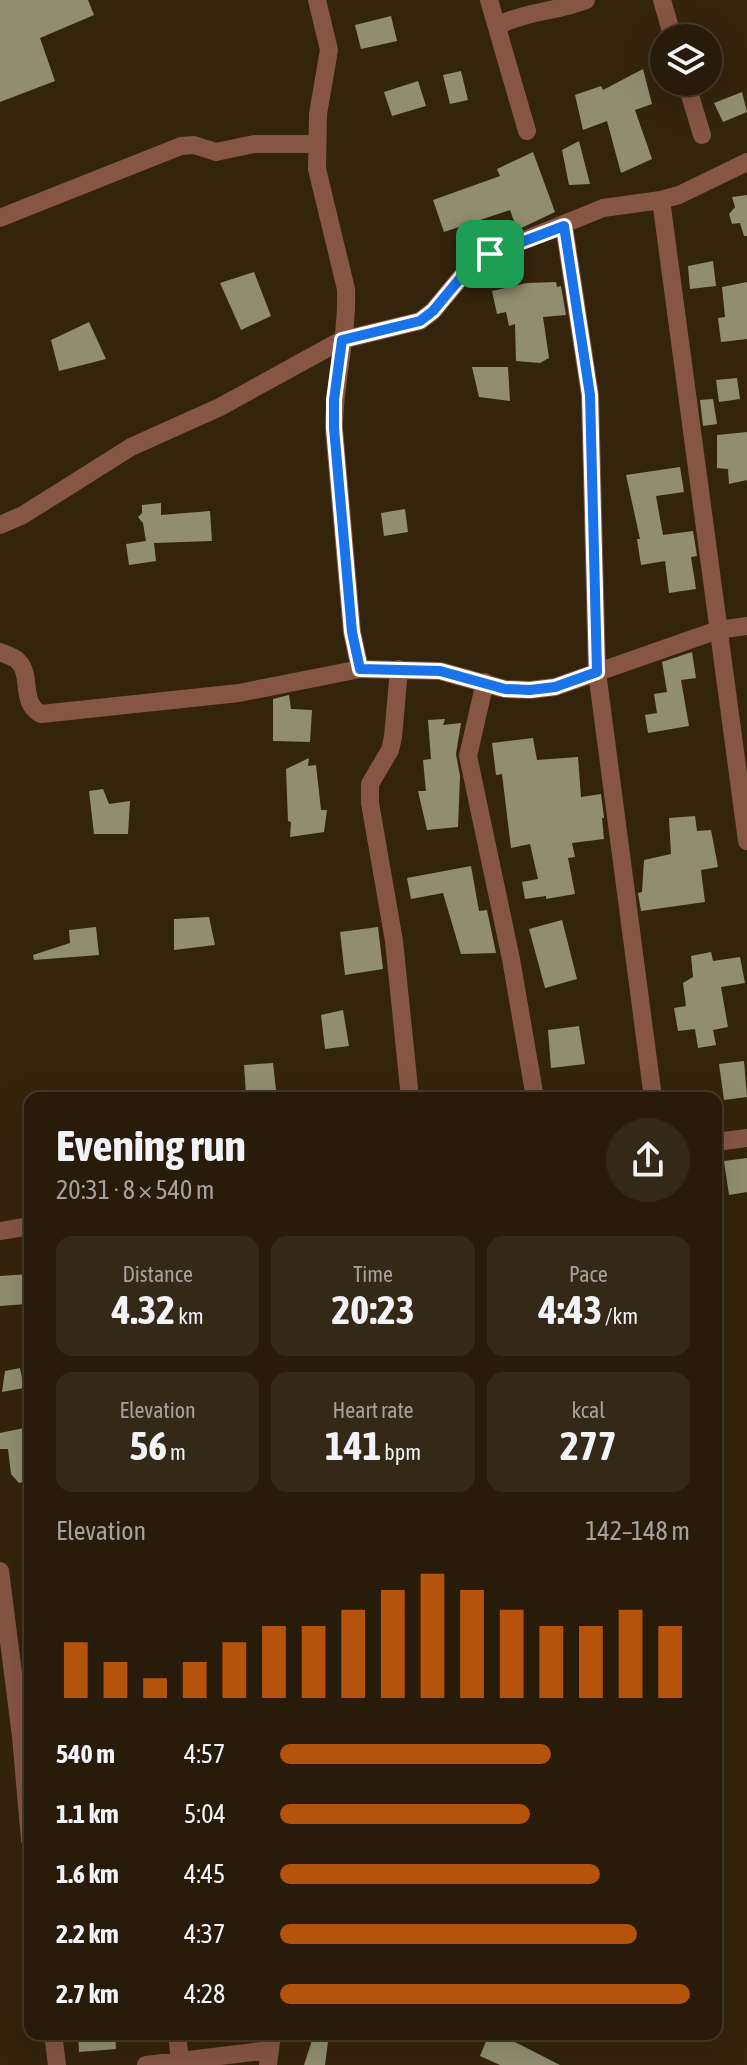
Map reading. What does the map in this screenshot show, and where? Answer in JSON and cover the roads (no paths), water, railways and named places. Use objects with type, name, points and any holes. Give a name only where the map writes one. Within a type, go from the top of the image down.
[{"type":"street","points":[[317,0],[329,50],[315,144],[328,224],[346,289],[334,400],[334,428],[351,620],[360,669]]},
{"type":"street","points":[[489,0],[527,131]]},
{"type":"street","points":[[497,26],[526,13],[555,11],[586,0]]},
{"type":"street","points":[[662,0],[669,24]]},
{"type":"street","points":[[690,96],[702,135]]},
{"type":"street","points":[[0,218],[181,146],[194,145],[216,152],[254,144],[315,144]]},
{"type":"street","points":[[0,525],[23,515],[131,447],[220,407],[342,340],[420,321],[433,311],[472,264],[490,254],[603,208],[679,195],[747,162]]},
{"type":"street","points":[[661,200],[747,841]]},
{"type":"street","points":[[564,226],[590,395],[597,672],[652,1092]]},
{"type":"street","points":[[0,652],[17,660],[22,668],[27,698],[33,709],[41,714],[239,693],[360,669],[440,671],[505,689],[555,687],[718,630],[747,626]]},
{"type":"street","points":[[399,669],[393,737],[390,750],[370,784],[370,803],[394,941],[409,1092]]},
{"type":"street","points":[[485,682],[468,756],[511,959],[534,1092]]},
{"type":"street","points":[[722,1141],[747,1138]]},
{"type":"street","points":[[0,1231],[24,1227]]},
{"type":"street","points":[[0,1571],[24,1764]]},
{"type":"street","points":[[54,2040],[57,2065]]},
{"type":"street","points":[[178,2040],[180,2061]]},
{"type":"street","points":[[146,2065],[270,2050]]}]
